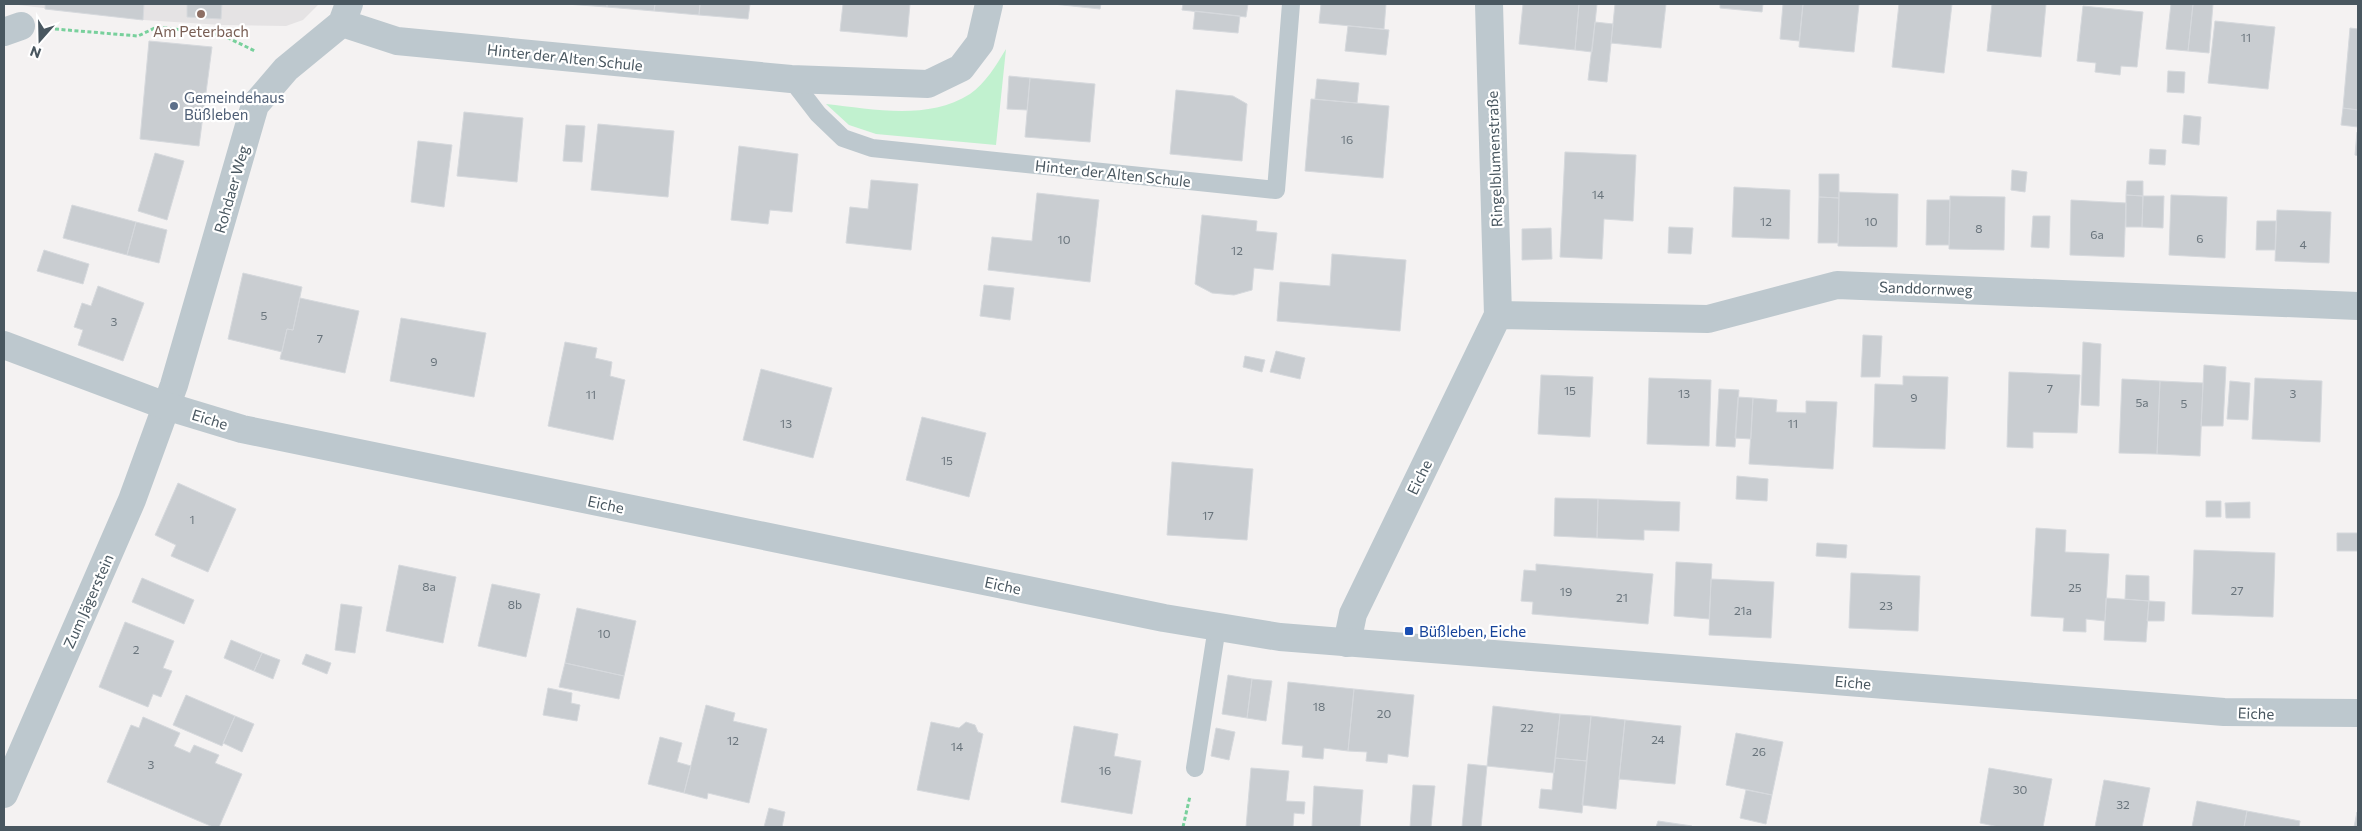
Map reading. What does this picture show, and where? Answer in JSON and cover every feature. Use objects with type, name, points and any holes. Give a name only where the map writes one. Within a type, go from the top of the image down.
[{"type":"street","name":"Hinter der Alten Schule","points":[[346,13],[397,41],[791,79],[928,84],[961,68],[980,43],[990,4]]},
{"type":"street","name":"Ringelblumenstraße","points":[[1489,4],[1498,315]]},
{"type":"street","name":"Rohdaer Weg","points":[[166,406],[174,385],[256,105],[286,69],[346,13]]},
{"type":"street","name":"Sanddornweg","points":[[1498,315],[1708,319],[1837,284],[2358,306]]},
{"type":"street","name":"Eiche","points":[[1347,642],[1354,614],[1498,315]]},
{"type":"street","name":"Eiche","points":[[4,346],[166,406],[242,429],[1217,627],[1280,637],[2224,712],[2334,715],[2358,713]]},
{"type":"street","name":"Zum Jägerstein","points":[[4,794],[132,500],[166,406]]},
{"type":"lane","name":"Hinter der Alten Schule","points":[[791,79],[818,114],[843,138],[872,148],[1276,190],[1292,4]]},
{"type":"lane","points":[[1196,768],[1217,627]]},
{"type":"path","points":[[12,29],[138,36],[158,27],[222,35],[286,69]]},
{"type":"shaded area","name":"Am Peterbach","points":[[10,4],[319,4],[303,20],[286,26],[222,25],[143,20]]},
{"type":"green space","points":[[1006,49],[996,145],[876,134],[849,125],[826,104],[900,111],[936,108],[970,94],[981,85]]},
{"type":"building","points":[[45,4],[144,4],[143,20],[45,9]]},
{"type":"building","points":[[187,4],[222,4],[221,19],[187,17]]},
{"type":"building","points":[[566,4],[607,4],[607,7]]},
{"type":"building","points":[[607,4],[655,4],[654,11],[607,7]]},
{"type":"building","points":[[655,4],[700,4],[699,15],[654,11]]},
{"type":"building","points":[[700,4],[750,4],[748,19],[699,15]]},
{"type":"building","points":[[843,4],[910,4],[907,37],[840,31]]},
{"type":"building","points":[[1053,4],[1101,4],[1100,9]]},
{"type":"building","points":[[1183,4],[1248,4],[1246,17],[1182,10]]},
{"type":"building","points":[[1321,4],[1386,4],[1384,29],[1319,23]]},
{"type":"building","points":[[1523,4],[1579,4],[1575,50],[1519,44]]},
{"type":"building","points":[[1579,4],[1597,4],[1592,52],[1575,50]]},
{"type":"building","points":[[1615,4],[1666,4],[1661,48],[1611,43]]},
{"type":"building","points":[[1720,4],[1763,4],[1762,12],[1720,8]]},
{"type":"building","points":[[1783,4],[1803,4],[1799,41],[1780,39]]},
{"type":"building","points":[[1803,4],[1859,4],[1854,52],[1799,47]]},
{"type":"building","points":[[1899,4],[1952,4],[1944,73],[1892,67]]},
{"type":"building","points":[[1992,4],[2046,4],[2041,57],[1987,51]]},
{"type":"building","points":[[2171,4],[2193,4],[2188,51],[2166,49]]},
{"type":"building","points":[[2193,4],[2213,4],[2209,53],[2188,51]]},
{"type":"building","points":[[2083,6],[2143,12],[2137,67],[2121,66],[2120,75],[2095,72],[2096,63],[2077,61]]},
{"type":"building","points":[[1195,11],[1240,16],[1238,33],[1193,29]]},
{"type":"building","points":[[2215,21],[2275,27],[2268,89],[2208,83]]},
{"type":"building","points":[[1595,22],[1613,24],[1607,82],[1588,80]]},
{"type":"building","points":[[1348,26],[1389,30],[1386,55],[1345,51]]},
{"type":"building","points":[[2350,28],[2358,29],[2358,110],[2343,108]]},
{"type":"building","points":[[149,41],[212,47],[199,146],[140,139]]},
{"type":"building","points":[[2168,71],[2185,72],[2184,93],[2167,92]]},
{"type":"building","points":[[1009,76],[1030,78],[1027,110],[1007,109]]},
{"type":"building","points":[[1030,78],[1095,84],[1090,142],[1025,137]]},
{"type":"building","points":[[1317,79],[1359,83],[1357,103],[1315,99]]},
{"type":"building","points":[[1176,90],[1233,96],[1247,104],[1242,161],[1170,154]]},
{"type":"building","points":[[1311,99],[1389,106],[1383,178],[1305,171]]},
{"type":"building","points":[[2343,108],[2358,110],[2358,127],[2341,125]]},
{"type":"building","points":[[464,112],[523,118],[517,182],[457,176]]},
{"type":"building","points":[[2184,115],[2201,117],[2199,145],[2182,143]]},
{"type":"building","points":[[598,124],[674,131],[668,197],[591,190]]},
{"type":"building","points":[[566,125],[585,126],[582,162],[563,161]]},
{"type":"building","points":[[2358,132],[2358,156],[2355,155]]},
{"type":"building","points":[[418,141],[452,145],[444,207],[411,202]]},
{"type":"building","points":[[739,146],[798,154],[792,212],[770,210],[768,224],[731,220]]},
{"type":"building","points":[[2150,149],[2166,150],[2165,165],[2149,164]]},
{"type":"building","points":[[1565,152],[1636,155],[1633,221],[1604,219],[1602,259],[1560,257]]},
{"type":"building","points":[[155,153],[184,161],[167,220],[138,211]]},
{"type":"building","points":[[2012,170],[2027,172],[2025,192],[2011,190]]},
{"type":"building","points":[[1819,174],[1839,174],[1839,198],[1819,197]]},
{"type":"building","points":[[871,180],[918,184],[911,250],[846,243],[850,207],[868,209]]},
{"type":"building","points":[[2127,181],[2143,181],[2143,196],[2126,195]]},
{"type":"building","points":[[1734,187],[1790,190],[1789,239],[1732,237]]},
{"type":"building","points":[[1839,192],[1898,194],[1897,247],[1838,246]]},
{"type":"building","points":[[1037,193],[1099,200],[1090,282],[988,270],[992,237],[1032,241]]},
{"type":"building","points":[[2126,195],[2143,196],[2142,227],[2126,227]]},
{"type":"building","points":[[2171,195],[2227,197],[2225,258],[2169,255]]},
{"type":"building","points":[[1950,196],[2005,197],[2004,250],[1949,249]]},
{"type":"building","points":[[2143,196],[2164,196],[2163,228],[2142,227]]},
{"type":"building","points":[[1819,197],[1839,198],[1838,243],[1818,243]]},
{"type":"building","points":[[1927,200],[1950,200],[1949,245],[1926,245]]},
{"type":"building","points":[[2071,200],[2126,203],[2124,257],[2070,255]]},
{"type":"building","points":[[72,205],[136,222],[127,255],[63,238]]},
{"type":"building","points":[[2277,210],[2331,212],[2329,263],[2275,261]]},
{"type":"building","points":[[1202,215],[1257,221],[1256,231],[1277,233],[1273,270],[1254,268],[1252,290],[1234,295],[1212,293],[1195,284]]},
{"type":"building","points":[[2033,216],[2050,216],[2049,248],[2031,247]]},
{"type":"building","points":[[2257,221],[2276,221],[2275,250],[2256,250]]},
{"type":"building","points":[[136,222],[167,230],[159,263],[127,255]]},
{"type":"building","points":[[1669,227],[1693,228],[1691,254],[1668,253]]},
{"type":"building","points":[[1551,228],[1552,259],[1522,260],[1522,229]]},
{"type":"building","points":[[44,250],[89,264],[83,284],[37,271]]},
{"type":"building","points":[[1332,254],[1406,260],[1400,331],[1277,321],[1280,282],[1330,286]]},
{"type":"building","points":[[243,273],[302,287],[293,330],[287,329],[282,352],[228,339]]},
{"type":"building","points":[[984,285],[1014,288],[1010,320],[980,316]]},
{"type":"building","points":[[98,286],[144,303],[123,361],[78,345],[83,330],[74,327],[82,303],[91,306]]},
{"type":"building","points":[[300,298],[359,311],[345,373],[280,359],[287,329],[293,330]]},
{"type":"building","points":[[401,318],[486,333],[474,397],[390,381]]},
{"type":"building","points":[[1863,335],[1882,336],[1880,377],[1861,377]]},
{"type":"building","points":[[565,342],[597,348],[595,358],[612,362],[610,376],[625,380],[613,440],[548,426]]},
{"type":"building","points":[[2083,342],[2101,344],[2099,406],[2081,405]]},
{"type":"building","points":[[1276,351],[1305,358],[1300,379],[1270,372]]},
{"type":"building","points":[[1245,356],[1265,360],[1262,372],[1243,367]]},
{"type":"building","points":[[2204,365],[2226,367],[2223,426],[2201,426]]},
{"type":"building","points":[[761,369],[832,388],[813,458],[743,440]]},
{"type":"building","points":[[2009,372],[2080,375],[2077,433],[2033,432],[2033,448],[2007,447]]},
{"type":"building","points":[[1541,375],[1593,377],[1590,437],[1538,434]]},
{"type":"building","points":[[1903,376],[1948,377],[1945,449],[1873,447],[1875,384],[1903,385]]},
{"type":"building","points":[[1649,378],[1711,380],[1709,446],[1647,444]]},
{"type":"building","points":[[2255,378],[2322,381],[2320,442],[2252,439]]},
{"type":"building","points":[[2122,379],[2160,381],[2157,454],[2119,453]]},
{"type":"building","points":[[2160,381],[2203,383],[2200,456],[2157,454]]},
{"type":"building","points":[[2230,381],[2250,383],[2248,420],[2227,419]]},
{"type":"building","points":[[1719,389],[1739,390],[1735,447],[1716,446]]},
{"type":"building","points":[[1738,397],[1753,398],[1751,439],[1735,438]]},
{"type":"building","points":[[1753,398],[1777,400],[1776,412],[1806,413],[1806,401],[1837,402],[1833,469],[1749,464]]},
{"type":"building","points":[[922,417],[986,433],[969,497],[906,480]]},
{"type":"building","points":[[1172,462],[1253,469],[1247,540],[1167,535]]},
{"type":"building","points":[[1737,476],[1768,479],[1767,501],[1736,499]]},
{"type":"building","points":[[178,483],[236,509],[208,572],[171,556],[176,545],[155,535]]},
{"type":"building","points":[[1555,498],[1598,499],[1597,538],[1554,536]]},
{"type":"building","points":[[1598,499],[1680,502],[1679,531],[1644,530],[1644,540],[1597,538]]},
{"type":"building","points":[[2206,501],[2221,501],[2221,517],[2206,517]]},
{"type":"building","points":[[2250,502],[2250,518],[2226,518],[2225,503]]},
{"type":"building","points":[[2036,528],[2066,530],[2065,552],[2109,554],[2105,621],[2086,619],[2086,632],[2063,631],[2064,618],[2031,616]]},
{"type":"building","points":[[2337,533],[2358,533],[2358,551],[2337,551]]},
{"type":"building","points":[[1817,543],[1847,545],[1846,558],[1816,556]]},
{"type":"building","points":[[2194,550],[2275,553],[2273,617],[2192,614]]},
{"type":"building","points":[[1676,562],[1712,564],[1709,619],[1674,616]]},
{"type":"building","points":[[1536,564],[1653,574],[1648,624],[1532,614],[1533,602],[1521,601],[1524,570],[1536,571]]},
{"type":"building","points":[[399,565],[456,577],[443,643],[386,631]]},
{"type":"building","points":[[1851,573],[1920,576],[1918,631],[1849,628]]},
{"type":"building","points":[[2126,575],[2149,576],[2149,601],[2125,599]]},
{"type":"building","points":[[142,578],[194,600],[184,624],[132,602]]},
{"type":"building","points":[[1711,579],[1774,582],[1771,638],[1709,635]]},
{"type":"building","points":[[492,584],[540,594],[526,657],[478,646]]},
{"type":"building","points":[[2106,598],[2149,601],[2146,642],[2104,640]]},
{"type":"building","points":[[2149,601],[2165,602],[2164,621],[2147,621]]},
{"type":"building","points":[[341,604],[362,607],[355,653],[335,650]]},
{"type":"building","points":[[577,608],[636,621],[624,676],[565,663]]},
{"type":"building","points":[[125,622],[174,641],[163,668],[172,671],[161,697],[153,694],[148,707],[99,687]]},
{"type":"building","points":[[231,640],[262,653],[254,671],[224,658]]},
{"type":"building","points":[[262,653],[280,660],[273,679],[254,671]]},
{"type":"building","points":[[306,654],[331,663],[327,674],[302,664]]},
{"type":"building","points":[[565,663],[624,676],[619,699],[559,687]]},
{"type":"building","points":[[1228,675],[1252,679],[1247,718],[1222,714]]},
{"type":"building","points":[[1252,679],[1272,681],[1266,721],[1247,718]]},
{"type":"building","points":[[1288,682],[1354,689],[1348,751],[1324,748],[1323,759],[1302,757],[1303,746],[1282,744]]},
{"type":"building","points":[[548,688],[572,693],[571,703],[580,705],[577,721],[543,715]]},
{"type":"building","points":[[1354,689],[1414,695],[1408,757],[1388,754],[1387,763],[1366,761],[1367,752],[1348,751]]},
{"type":"building","points":[[186,695],[235,716],[222,746],[173,725]]},
{"type":"building","points":[[706,705],[735,713],[733,721],[767,729],[749,803],[708,793],[707,799],[684,793]]},
{"type":"building","points":[[1493,706],[1560,714],[1554,773],[1487,766]]},
{"type":"building","points":[[1560,714],[1591,716],[1587,761],[1555,758]]},
{"type":"building","points":[[235,716],[254,724],[242,752],[223,743]]},
{"type":"building","points":[[1591,716],[1625,720],[1616,809],[1582,805]]},
{"type":"building","points":[[143,717],[180,733],[174,746],[190,753],[194,745],[219,755],[215,763],[242,774],[219,827],[213,827],[107,782],[131,725],[139,728]]},
{"type":"building","points":[[1625,720],[1681,726],[1675,784],[1619,779]]},
{"type":"building","points":[[931,722],[959,728],[966,722],[975,725],[978,732],[983,734],[969,800],[917,790]]},
{"type":"building","points":[[1074,726],[1118,734],[1114,756],[1141,761],[1132,814],[1061,802]]},
{"type":"building","points":[[1216,728],[1235,732],[1229,760],[1211,756]]},
{"type":"building","points":[[1736,733],[1783,742],[1772,795],[1726,785]]},
{"type":"building","points":[[660,737],[682,743],[677,762],[691,766],[684,793],[648,784]]},
{"type":"building","points":[[1555,758],[1587,761],[1582,813],[1539,808],[1541,789],[1552,790]]},
{"type":"building","points":[[1468,764],[1487,766],[1481,827],[1462,827]]},
{"type":"building","points":[[1251,768],[1289,771],[1286,801],[1305,802],[1304,814],[1294,813],[1293,827],[1246,827]]},
{"type":"building","points":[[1989,768],[2052,779],[2043,827],[1999,827],[1980,823]]},
{"type":"building","points":[[2104,780],[2150,788],[2142,827],[2095,827]]},
{"type":"building","points":[[1413,785],[1435,786],[1431,827],[1410,827]]},
{"type":"building","points":[[1314,786],[1363,790],[1360,827],[1312,827]]},
{"type":"building","points":[[1746,790],[1772,795],[1766,824],[1740,818]]},
{"type":"building","points":[[2197,801],[2247,811],[2244,827],[2192,827]]},
{"type":"building","points":[[769,808],[785,812],[782,827],[764,827]]},
{"type":"building","points":[[2247,811],[2300,821],[2299,827],[2244,827]]},
{"type":"building","points":[[2357,812],[2358,827],[2354,827]]},
{"type":"building","points":[[1658,821],[1692,826],[1656,827]]},
{"type":"place","name":"Am Peterbach","points":[[201,14]]},
{"type":"place","name":"Gemeindehaus Büßleben","points":[[174,106]]},
{"type":"place","name":"Büßleben, Eiche","points":[[1409,631]]}]
